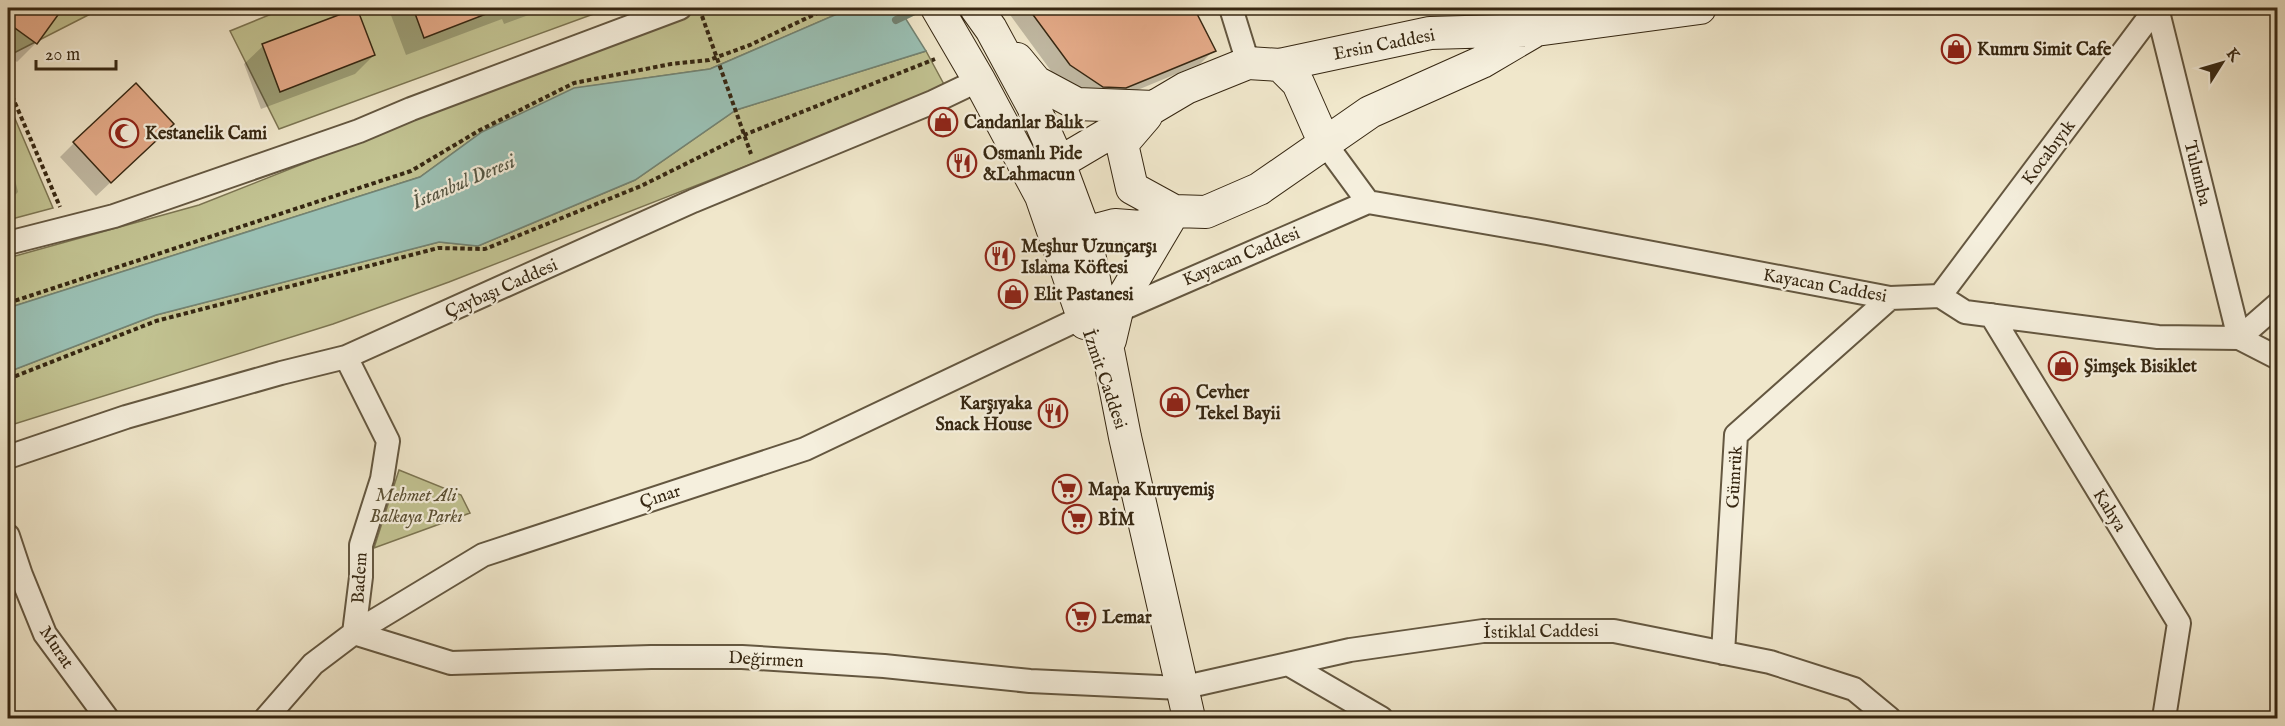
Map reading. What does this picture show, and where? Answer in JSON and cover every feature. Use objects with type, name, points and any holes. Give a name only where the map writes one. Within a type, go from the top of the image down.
[{"type":"street","name":"İzmit Caddesi","points":[[937,8],[952,52],[979,80],[1041,196],[1070,234],[1108,352],[1125,437]]},
{"type":"street","points":[[1041,196],[1059,163],[1186,88],[1248,63],[1231,8]]},
{"type":"street","name":"Ersin Caddesi","points":[[1248,63],[1280,65],[1430,33],[1536,30],[1700,8]]},
{"type":"street","name":"Kocabıyık","points":[[1940,296],[2157,8]]},
{"type":"street","name":"Tulumba","points":[[2157,8],[2239,338]]},
{"type":"street","points":[[8,243],[114,216],[359,131],[411,109],[691,10]]},
{"type":"street","name":"İzmit Caddesi","points":[[984,18],[1037,114],[1059,163],[1083,317],[1125,437]]},
{"type":"street","points":[[984,18],[1036,82],[1077,104],[1154,107]]},
{"type":"street","points":[[1154,107],[1122,144],[1132,188],[1174,211],[1206,212],[1259,189],[1370,112],[1482,62],[1536,30]]},
{"type":"street","points":[[1280,65],[1298,83],[1324,142],[1368,202]]},
{"type":"street","name":"Çaybaşı Caddesi","points":[[8,457],[126,417],[346,357],[693,201],[922,107],[979,80]]},
{"type":"street","name":"Kayacan Caddesi","points":[[1115,312],[1368,202],[1547,233],[1890,298],[1940,296]]},
{"type":"street","points":[[1070,234],[1115,225],[1141,227],[1174,211]]},
{"type":"street","points":[[1108,352],[1115,312],[1174,211]]},
{"type":"street","points":[[1940,296],[1965,312],[2158,337],[2239,338],[2277,358]]},
{"type":"street","name":"Gümrük","points":[[1723,653],[1736,435],[1890,298]]},
{"type":"street","points":[[2239,338],[2277,304]]},
{"type":"street","name":"Kahya","points":[[1991,315],[2180,623],[2164,718]]},
{"type":"street","name":"Çınar","points":[[266,718],[313,664],[354,633],[483,555],[805,449],[1083,317]]},
{"type":"street","name":"Badem","points":[[346,357],[388,441],[382,479],[361,545],[361,577],[354,633]]},
{"type":"street","points":[[1125,437],[1189,718]]},
{"type":"street","name":"Murat","points":[[8,536],[45,634],[108,718]]},
{"type":"street","name":"İstiklal Caddesi","points":[[1181,688],[1350,650],[1483,631],[1614,631],[1770,662],[1854,689],[1889,718]]},
{"type":"street","name":"Değirmen","points":[[354,633],[452,663],[651,657],[742,657],[884,666],[1030,681],[1181,688]]},
{"type":"street","points":[[1288,664],[1381,718]]},
{"type":"path","points":[[8,303],[411,171],[480,130],[574,83],[671,64],[709,60],[750,45],[828,8]]},
{"type":"path","points":[[691,10],[717,57],[744,135]]},
{"type":"path","points":[[8,379],[156,321],[438,248],[485,249],[641,186],[744,135],[952,52]]},
{"type":"path","points":[[9,89],[69,227]]},
{"type":"green space","points":[[8,8],[102,8],[8,56]]},
{"type":"green space","points":[[286,8],[610,8],[279,129],[230,31]]},
{"type":"green space","points":[[697,8],[851,8],[710,69],[577,88],[482,132],[420,177],[8,308],[8,258],[199,205]]},
{"type":"green space","points":[[926,51],[946,88],[449,282],[333,324],[8,426],[8,372],[156,315],[439,242],[478,246],[635,180],[736,110]]},
{"type":"green space","points":[[10,107],[53,208],[8,220],[8,109]]},
{"type":"green space","name":"Mehmet Ali Balkaya Parkı","points":[[399,470],[461,495],[470,513],[374,548]]},
{"type":"water","points":[[851,8],[899,8],[926,51],[736,110],[635,180],[478,246],[439,242],[156,315],[8,372],[8,308],[420,177],[482,132],[574,88],[710,69]]},
{"type":"building","points":[[8,8],[63,8],[37,44],[8,23]]},
{"type":"building","points":[[357,8],[375,55],[280,92],[262,44]]},
{"type":"building","points":[[413,8],[498,8],[499,9],[424,38]]},
{"type":"building","points":[[1028,8],[1194,8],[1216,51],[1126,88],[1103,87],[1070,65]]},
{"type":"building","name":"Kestanelik Cami","points":[[136,83],[174,124],[111,183],[73,142]]},
{"type":"waterway","name":"İstanbul Deresi","points":[[896,20],[921,8]]},
{"type":"place","name":"Kumru Simit Cafe","points":[[1956,49]]},
{"type":"place","name":"Candanlar Balık","points":[[943,122]]},
{"type":"place","name":"Kestanelik Cami","points":[[124,133]]},
{"type":"place","name":"Osmanlı Pide &Lahmacun","points":[[962,163]]},
{"type":"place","name":"Meşhur Uzunçarşı Islama Köftesi","points":[[1000,256]]},
{"type":"place","name":"Elit Pastanesi","points":[[1013,294]]},
{"type":"place","name":"Şimşek Bisiklet","points":[[2063,366]]},
{"type":"place","name":"Cevher Tekel Bayii","points":[[1175,402]]},
{"type":"place","name":"Karşıyaka Snack House","points":[[1053,413]]},
{"type":"place","name":"Mapa Kuruyemiş","points":[[1067,489]]},
{"type":"place","name":"BİM","points":[[1077,519]]},
{"type":"place","name":"Lemar","points":[[1081,617]]}]
